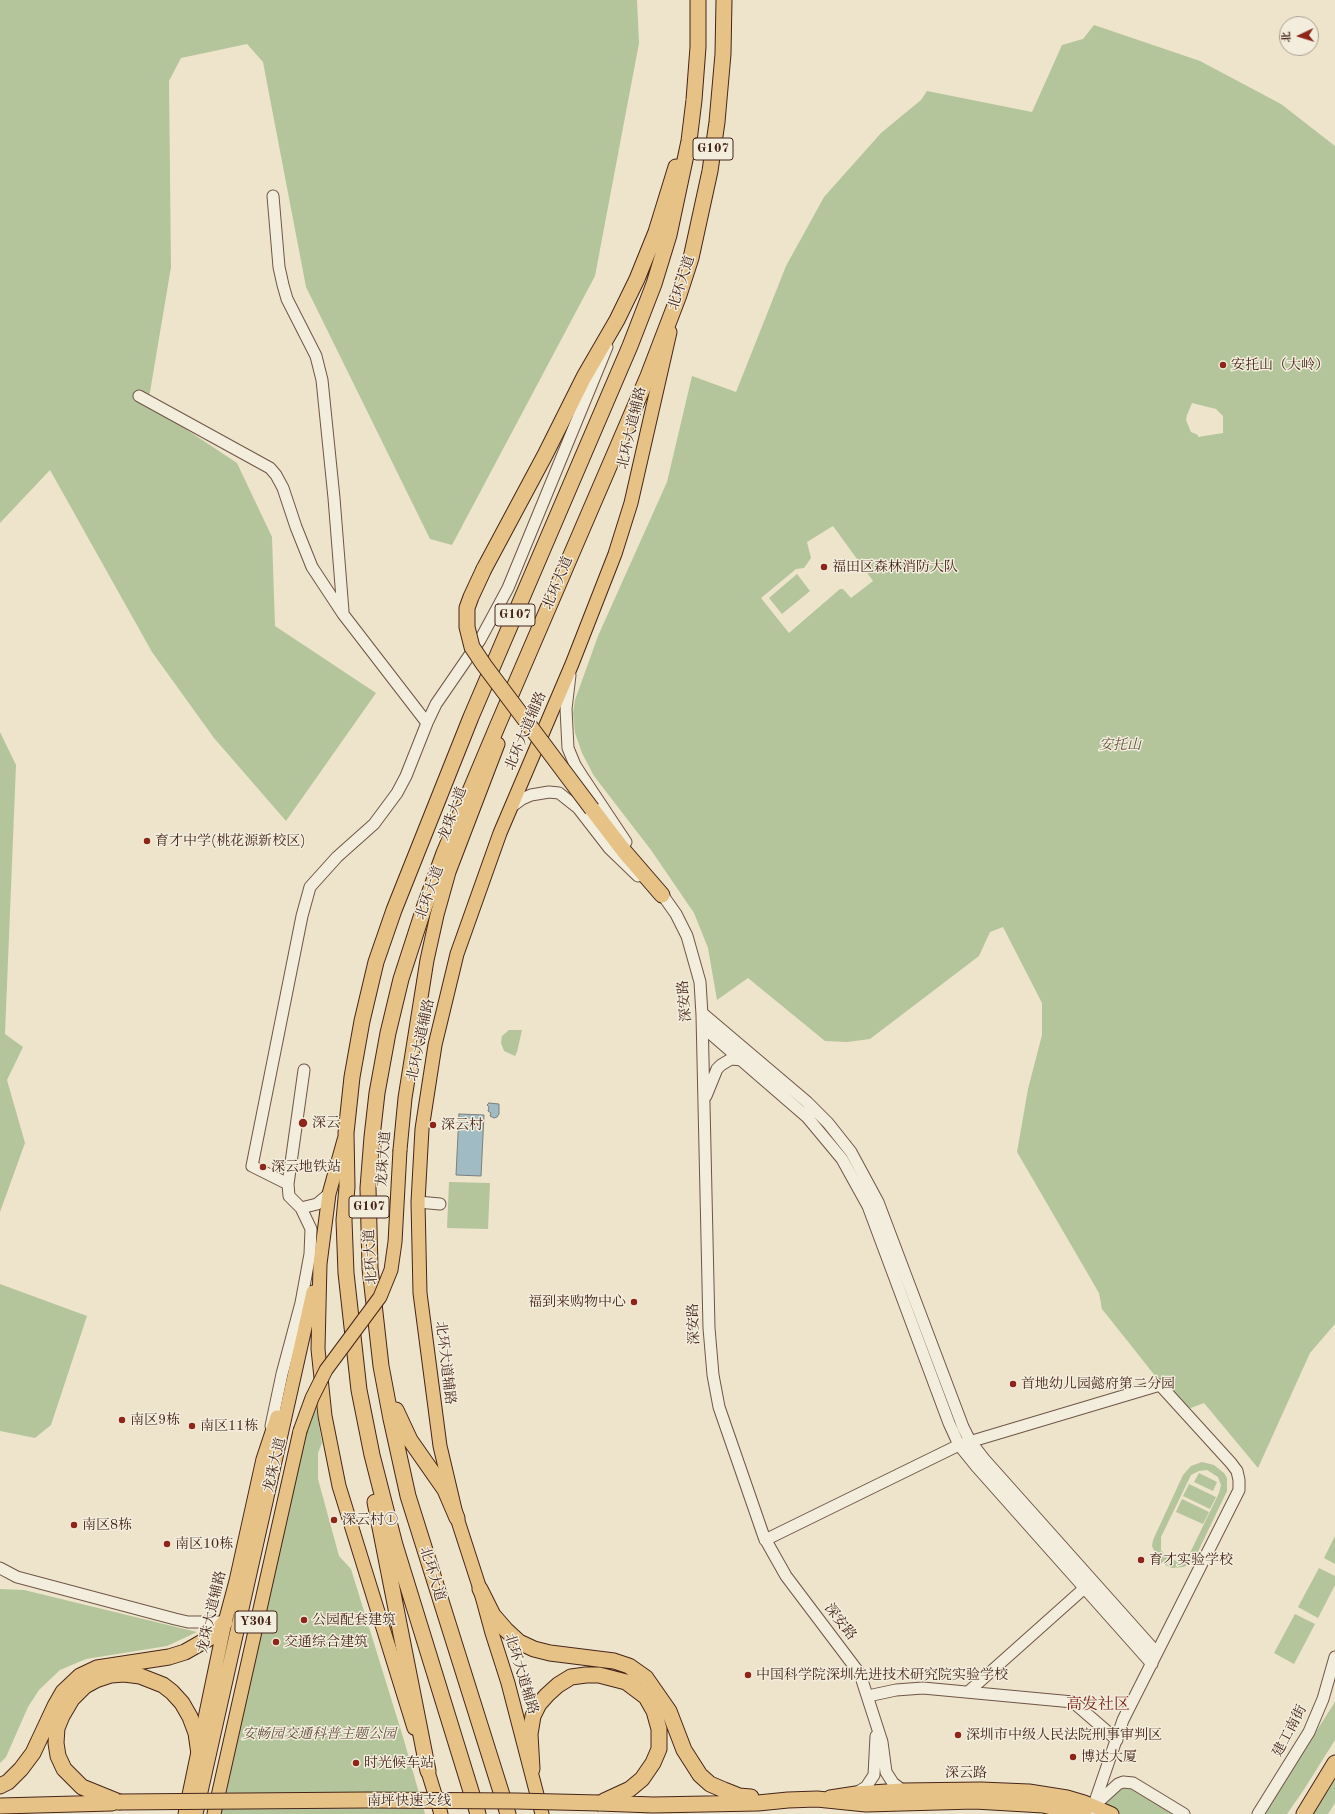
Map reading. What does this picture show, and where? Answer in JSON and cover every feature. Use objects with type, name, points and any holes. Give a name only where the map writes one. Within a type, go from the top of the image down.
[{"type":"highway","name":"北环大道","points":[[478,1814],[395,1544],[372,1455],[359,1390],[346,1274],[344,1220],[346,1187],[346,1133],[352,1077],[362,1021],[376,962],[391,917],[468,725],[630,346],[654,284],[680,191],[689,141],[694,100],[698,0]]},
{"type":"highway","name":"北环大道","points":[[508,1814],[408,1496],[381,1366],[370,1268],[368,1188],[377,1093],[388,1033],[401,979],[444,853],[648,376],[679,295],[691,258],[710,171],[717,122],[724,0]]},
{"type":"highway","points":[[662,895],[624,851],[484,665],[472,647],[466,627],[467,608],[484,569],[545,455],[584,377],[617,320],[637,279],[656,232],[682,149],[694,100]]},
{"type":"highway","points":[[381,1366],[404,1429],[421,1458],[445,1490],[457,1518]]},
{"type":"highway","points":[[372,1455],[373,1493],[428,1771]]},
{"type":"highway","points":[[480,1589],[493,1615],[519,1642],[534,1649],[550,1653],[614,1661],[629,1666],[646,1678],[668,1711],[684,1750],[692,1764],[700,1775],[710,1784],[739,1796],[788,1800]]},
{"type":"highway","points":[[0,1786],[8,1782],[21,1769],[33,1753],[63,1692],[80,1676],[97,1668],[169,1657],[185,1652],[213,1636],[225,1622]]},
{"type":"highway","points":[[119,1802],[82,1787],[64,1769],[58,1756],[56,1744],[57,1728],[72,1699],[85,1686],[96,1680],[111,1675],[124,1674],[140,1676],[163,1685],[177,1698],[190,1717],[196,1733],[199,1754]]},
{"type":"highway","points":[[532,1769],[530,1734],[533,1716],[539,1704],[547,1695],[558,1685],[572,1677],[599,1674],[626,1682],[646,1697],[654,1711],[659,1729],[659,1748],[653,1763],[642,1779],[630,1789],[599,1803]]},
{"type":"highway","points":[[1304,1814],[1335,1763]]},
{"type":"highway","name":"南坪快速支线","points":[[0,1806],[119,1802],[368,1800],[516,1801],[653,1805],[758,1803],[817,1799],[866,1804],[911,1804],[975,1801],[1013,1802],[1090,1811]]},
{"type":"main road","name":"北环大道辅路","points":[[542,1814],[532,1769],[480,1589],[457,1518],[440,1446],[420,1293],[418,1202],[421,1137],[427,1088],[443,1010],[457,954],[500,833],[572,664],[615,554],[631,503],[679,295]]},
{"type":"main road","name":"龙珠大道","points":[[214,1814],[300,1431],[312,1398],[326,1370],[380,1297],[390,1270],[395,1242],[400,1150],[405,1098],[427,960],[437,915],[449,872],[468,819],[526,671],[546,612]]},
{"type":"main road","points":[[346,1133],[329,1194],[320,1264],[318,1349],[325,1416],[338,1478],[356,1544],[441,1814]]},
{"type":"main road","name":"龙珠大道","points":[[196,1814],[320,1264]]},
{"type":"main road","name":"龙珠大道辅路","points":[[185,1814],[199,1754],[225,1622],[236,1581],[263,1459],[306,1326]]},
{"type":"main road","points":[[236,1581],[236,1632]]},
{"type":"main road","name":"深云路","points":[[817,1799],[856,1793],[902,1790],[1029,1790],[1067,1797],[1090,1811],[1112,1814]]},
{"type":"street","points":[[273,196],[279,267],[283,285],[287,299],[316,356],[322,380],[334,498],[343,614]]},
{"type":"street","points":[[288,1184],[252,1166],[302,916],[310,887],[337,857],[374,824],[385,810],[406,776],[427,723],[438,700],[480,640],[508,588],[600,366],[617,320]]},
{"type":"street","points":[[139,396],[270,468],[276,475],[283,488],[296,527],[312,566],[343,614],[427,723]]},
{"type":"street","points":[[572,664],[566,709],[568,748],[575,765],[662,895]]},
{"type":"street","points":[[511,807],[522,799],[531,795],[549,792],[559,793],[578,808],[618,858],[662,895]]},
{"type":"street","name":"深安路","points":[[662,895],[676,914],[692,951],[700,982],[703,1027],[709,1328],[713,1375],[724,1423],[766,1540],[776,1560],[790,1582],[858,1670],[876,1719],[882,1742],[886,1772],[893,1784],[902,1790]]},
{"type":"street","points":[[702,1012],[815,1109],[840,1137],[861,1168],[880,1207],[961,1423],[964,1443]]},
{"type":"street","points":[[703,1027],[807,1117],[831,1144],[851,1174],[872,1217],[949,1422],[964,1443],[976,1466],[1088,1584],[1157,1653]]},
{"type":"street","points":[[704,1101],[720,1065],[730,1060],[742,1060]]},
{"type":"street","points":[[263,1459],[282,1374],[301,1303],[310,1254],[311,1229],[301,1208],[289,1196],[288,1184],[304,1070]]},
{"type":"street","points":[[301,1208],[317,1204],[329,1194]]},
{"type":"street","points":[[418,1202],[440,1204]]},
{"type":"street","points":[[766,1540],[964,1443],[1160,1385],[1231,1462],[1237,1471],[1239,1490],[1123,1720],[1118,1740],[1090,1811]]},
{"type":"street","points":[[0,1568],[17,1577],[175,1619],[188,1622],[225,1622]]},
{"type":"street","points":[[0,1578],[17,1577]]},
{"type":"street","points":[[1088,1584],[1152,1664]]},
{"type":"street","points":[[968,1692],[1088,1584]]},
{"type":"street","name":"建工南街","points":[[1258,1814],[1309,1732],[1322,1700],[1335,1657]]},
{"type":"street","points":[[868,1696],[896,1690],[923,1688],[1073,1702],[1118,1740]]},
{"type":"street","points":[[856,1793],[866,1787],[874,1775],[876,1719]]},
{"type":"street","points":[[1090,1811],[1118,1784],[1123,1782],[1133,1783],[1184,1814]]},
{"type":"green space","points":[[0,0],[637,0],[639,43],[595,276],[452,545],[430,539],[306,287],[263,62],[247,44],[181,58],[169,81],[171,267],[148,404],[237,463],[272,537],[275,626],[376,693],[286,821],[214,738],[152,652],[50,470],[0,523]]},
{"type":"green space","name":"安托山","points":[[1094,25],[1200,61],[1281,104],[1335,146],[1335,1324],[1310,1353],[1258,1468],[1204,1403],[1188,1409],[1160,1382],[1102,1309],[1099,1293],[1017,1152],[1028,1089],[1042,1035],[1042,1003],[1003,927],[990,932],[979,956],[870,1039],[847,1042],[825,1041],[748,978],[717,1000],[708,948],[694,913],[651,850],[594,776],[582,753],[575,733],[573,713],[575,700],[598,636],[667,482],[692,376],[736,392],[786,266],[824,197],[881,133],[921,100],[927,91],[1032,112],[1062,45],[1083,39]],"holes":[[[1192,403],[1216,409],[1223,416],[1223,433],[1198,437],[1198,435],[1191,432],[1186,420]],[[833,526],[873,581],[851,598],[843,589],[840,589],[789,633],[761,598],[796,569],[804,568],[811,558],[807,542]]]},
{"type":"green space","points":[[797,574],[810,591],[782,614],[769,598]]},
{"type":"green space","points":[[0,732],[16,765],[5,1034],[23,1047],[7,1080],[25,1143],[0,1212]]},
{"type":"green space","points":[[509,1030],[522,1030],[515,1056],[504,1051],[501,1043],[502,1036]]},
{"type":"green space","points":[[449,1182],[490,1183],[488,1229],[447,1228]]},
{"type":"green space","points":[[0,1284],[87,1316],[51,1425],[35,1438],[0,1431]]},
{"type":"green space","name":"安畅园交通科普主题公园","points":[[316,1408],[322,1443],[318,1453],[318,1479],[339,1556],[351,1569],[403,1737],[425,1814],[218,1814],[292,1486],[306,1434]]},
{"type":"green space","points":[[1202,1462],[1214,1465],[1224,1473],[1227,1478],[1227,1491],[1194,1560],[1184,1567],[1172,1568],[1161,1563],[1157,1558],[1152,1546],[1153,1540],[1183,1475],[1191,1466]],"holes":[[[1207,1470],[1218,1477],[1221,1485],[1219,1493],[1189,1555],[1177,1561],[1169,1559],[1161,1550],[1161,1537],[1191,1475],[1199,1471]]]},
{"type":"green space","points":[[1199,1473],[1217,1482],[1213,1491],[1194,1482]]},
{"type":"green space","points":[[1189,1484],[1216,1497],[1210,1509],[1183,1496]]},
{"type":"green space","points":[[1182,1499],[1209,1512],[1203,1524],[1176,1512]]},
{"type":"green space","points":[[1335,1536],[1335,1564],[1324,1558]]},
{"type":"green space","points":[[1319,1568],[1335,1576],[1335,1585],[1318,1618],[1298,1607]]},
{"type":"green space","points":[[0,1589],[24,1590],[197,1632],[167,1646],[86,1659],[60,1670],[39,1690],[28,1707],[6,1757],[0,1763]]},
{"type":"green space","points":[[1295,1614],[1315,1624],[1294,1664],[1274,1653]]},
{"type":"green space","points":[[1335,1702],[1335,1740],[1303,1791],[1287,1814],[1263,1814]]},
{"type":"green space","points":[[1335,1771],[1335,1803],[1328,1814],[1307,1814]]},
{"type":"green space","points":[[1127,1787],[1136,1789],[1171,1814],[1119,1814],[1109,1810],[1106,1801],[1115,1792]]},
{"type":"water","points":[[489,1103],[499,1104],[499,1114],[497,1117],[494,1118],[490,1116],[491,1113],[488,1111],[489,1107],[487,1105]]},
{"type":"water","points":[[459,1114],[484,1115],[481,1176],[456,1175]]},
{"type":"place","name":"安托山（大岭）","points":[[1223,365]]},
{"type":"place","name":"福田区森林消防大队","points":[[824,567]]},
{"type":"place","name":"育才中学(桃花源新校区)","points":[[147,841]]},
{"type":"place","name":"深云","points":[[303,1123]]},
{"type":"place","name":"深云村","points":[[433,1125]]},
{"type":"place","name":"深云地铁站","points":[[263,1167]]},
{"type":"place","name":"福到来购物中心","points":[[634,1302]]},
{"type":"place","name":"首地幼儿园懿府第二分园","points":[[1013,1384]]},
{"type":"place","name":"南区9栋","points":[[122,1420]]},
{"type":"place","name":"南区11栋","points":[[192,1426]]},
{"type":"place","name":"深云村①","points":[[334,1520]]},
{"type":"place","name":"南区8栋","points":[[74,1525]]},
{"type":"place","name":"南区10栋","points":[[167,1544]]},
{"type":"place","name":"育才实验学校","points":[[1141,1560]]},
{"type":"place","name":"公园配套建筑","points":[[304,1620]]},
{"type":"place","name":"交通综合建筑","points":[[276,1642]]},
{"type":"place","name":"中国科学院深圳先进技术研究院实验学校","points":[[748,1675]]},
{"type":"place","name":"深圳市中级人民法院刑事审判区","points":[[958,1735]]},
{"type":"place","name":"博达大厦","points":[[1073,1757]]},
{"type":"place","name":"时光候车站","points":[[356,1763]]},
{"type":"district","name":"高发社区","points":[[1098,1705]]}]
